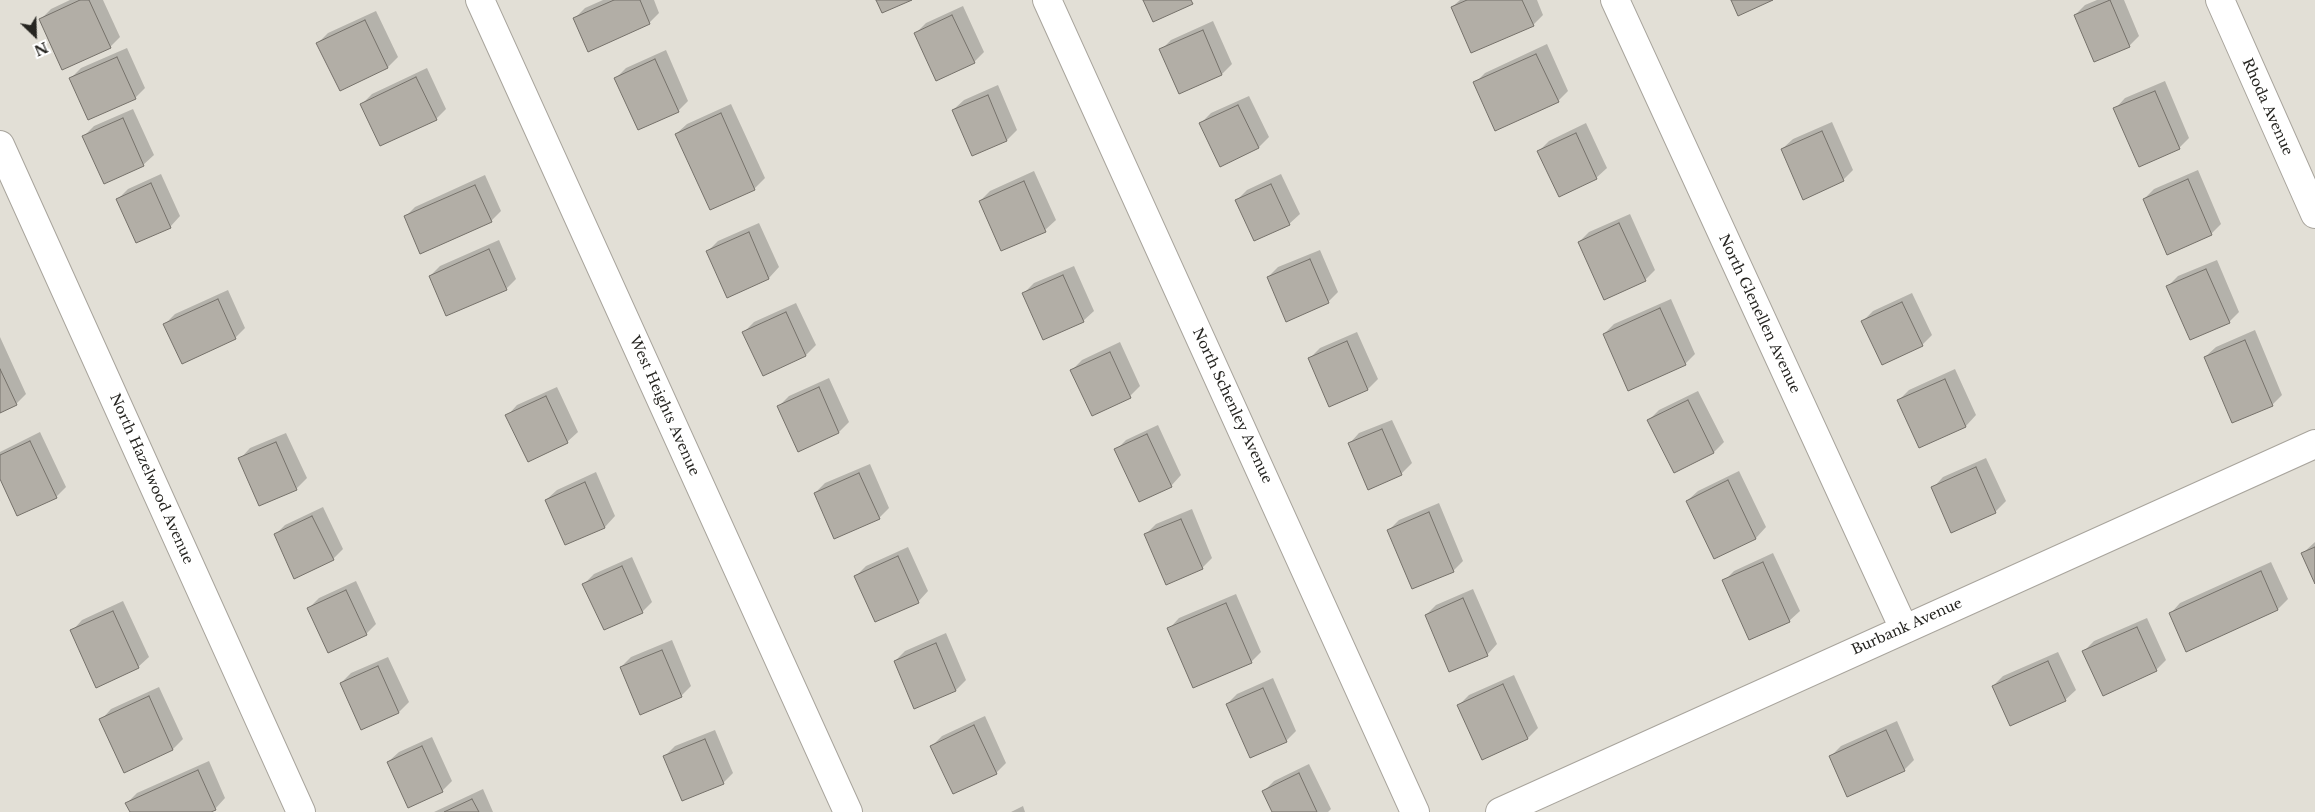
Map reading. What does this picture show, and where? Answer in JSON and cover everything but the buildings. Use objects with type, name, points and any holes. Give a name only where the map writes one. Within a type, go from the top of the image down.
[{"type":"street","name":"West Heights Avenue","points":[[480,0],[848,812]]},
{"type":"street","name":"North Schenley Avenue","points":[[1047,0],[1415,812]]},
{"type":"street","name":"North Glenellen Avenue","points":[[1615,0],[1904,629]]},
{"type":"street","name":"Rhoda Avenue","points":[[2220,0],[2315,214]]},
{"type":"street","name":"North Hazelwood Avenue","points":[[0,146],[301,812]]},
{"type":"street","name":"Burbank Avenue","points":[[1500,812],[2315,444]]}]
